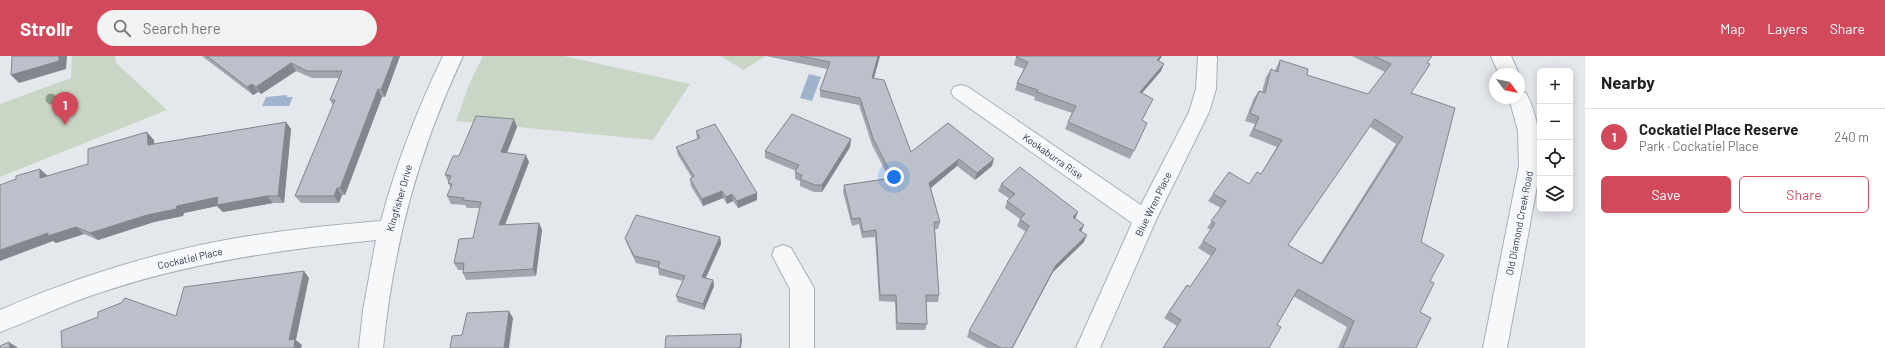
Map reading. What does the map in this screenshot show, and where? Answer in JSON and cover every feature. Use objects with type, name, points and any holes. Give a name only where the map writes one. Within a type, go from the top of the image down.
[{"type":"street","name":"Kingfisher Drive","points":[[371,348],[389,230],[416,142],[453,56]]},
{"type":"street","points":[[1501,56],[1506,68]]},
{"type":"street","name":"Blue Wren Place","points":[[1088,348],[1145,220],[1199,112],[1206,89],[1207,58]]},
{"type":"street","name":"Kookaburra Rise","points":[[962,92],[1145,220]]},
{"type":"street","name":"Old Diamond Creek Road","points":[[1495,348],[1530,166],[1531,145],[1529,130],[1521,104]]},
{"type":"street","name":"Cockatiel Place","points":[[0,321],[88,286],[150,267],[207,254],[282,242],[389,230]]},
{"type":"street","points":[[783,254],[802,288],[802,348]]},
{"type":"green space","points":[[72,56],[115,56],[116,63],[167,110],[0,177],[0,104],[71,78]]},
{"type":"green space","points":[[483,56],[564,56],[690,84],[653,140],[456,121],[469,85]]},
{"type":"green space","points":[[721,56],[766,56],[743,70]]},
{"type":"water","points":[[809,74],[821,77],[812,101],[800,98]]},
{"type":"water","points":[[287,95],[287,97],[293,97],[289,106],[262,106],[266,97]]},
{"type":"building","points":[[12,56],[59,56],[59,61],[11,75]]},
{"type":"building","points":[[207,56],[394,56],[381,90],[378,89],[340,188],[337,188],[334,196],[295,196],[335,100],[330,100],[342,71],[307,71],[291,63],[256,87],[252,84],[247,87]]},
{"type":"building","points":[[800,56],[878,56],[872,78],[884,80],[911,152],[948,123],[994,159],[977,173],[959,159],[929,183],[940,222],[934,222],[939,295],[926,295],[927,324],[897,323],[896,295],[880,295],[876,230],[863,232],[860,218],[852,219],[844,185],[893,178],[873,138],[860,98],[820,90],[830,62]]},
{"type":"building","points":[[1161,56],[1157,60],[1164,64],[1140,92],[1153,99],[1142,120],[1147,123],[1134,151],[1068,122],[1076,106],[1017,83],[1028,62],[1016,57]]},
{"type":"building","points":[[1374,56],[1432,56],[1427,63],[1430,64],[1411,93],[1455,108],[1421,242],[1444,255],[1430,281],[1434,283],[1420,312],[1431,318],[1416,348],[1343,348],[1354,321],[1298,289],[1277,325],[1281,327],[1269,348],[1163,348],[1181,320],[1169,312],[1187,285],[1190,287],[1216,249],[1203,241],[1215,223],[1211,221],[1226,201],[1213,194],[1229,172],[1249,184],[1257,172],[1261,174],[1282,140],[1254,129],[1259,117],[1250,113],[1259,91],[1265,93],[1271,69],[1278,72],[1280,60],[1308,69],[1307,75],[1368,94],[1391,64]],"holes":[[[1375,119],[1403,137],[1322,264],[1288,245]]]},
{"type":"building","points":[[792,114],[851,139],[822,185],[815,185],[800,179],[802,175],[795,172],[799,165],[765,151]]},
{"type":"building","points":[[476,116],[514,119],[501,152],[526,155],[499,225],[539,223],[533,269],[463,273],[464,263],[454,263],[459,239],[473,238],[481,202],[447,196],[452,184],[448,183],[451,176],[445,175],[453,156],[459,156]]},
{"type":"building","points":[[286,122],[278,196],[267,196],[217,205],[218,197],[177,206],[176,209],[147,215],[90,233],[76,227],[48,236],[48,233],[0,250],[0,185],[16,179],[16,176],[40,169],[40,178],[88,164],[88,149],[147,132],[148,145]]},
{"type":"building","points":[[715,124],[757,193],[737,201],[732,194],[726,197],[722,191],[702,199],[690,179],[694,176],[676,147],[700,138],[696,131]]},
{"type":"building","points":[[1020,167],[1078,212],[1073,217],[1084,225],[1079,230],[1087,235],[1056,265],[1012,348],[1001,348],[969,331],[1029,226],[1020,219],[1025,214],[1007,201],[1015,194],[1001,184]]},
{"type":"building","points":[[636,215],[720,237],[702,277],[713,280],[703,304],[676,296],[685,276],[658,268],[660,262],[634,256],[625,238]]},
{"type":"building","points":[[304,271],[289,340],[295,339],[294,348],[62,348],[61,331],[98,317],[98,312],[121,303],[125,298],[176,316],[184,287]]},
{"type":"building","points":[[509,311],[504,348],[450,348],[452,336],[462,335],[467,313]]},
{"type":"building","points":[[741,334],[740,348],[665,348],[666,336]]},
{"type":"building","points":[[9,342],[10,348],[0,348],[0,346]]},
{"type":"place","name":"Cockatiel Place Reserve","points":[[65,125]]}]
